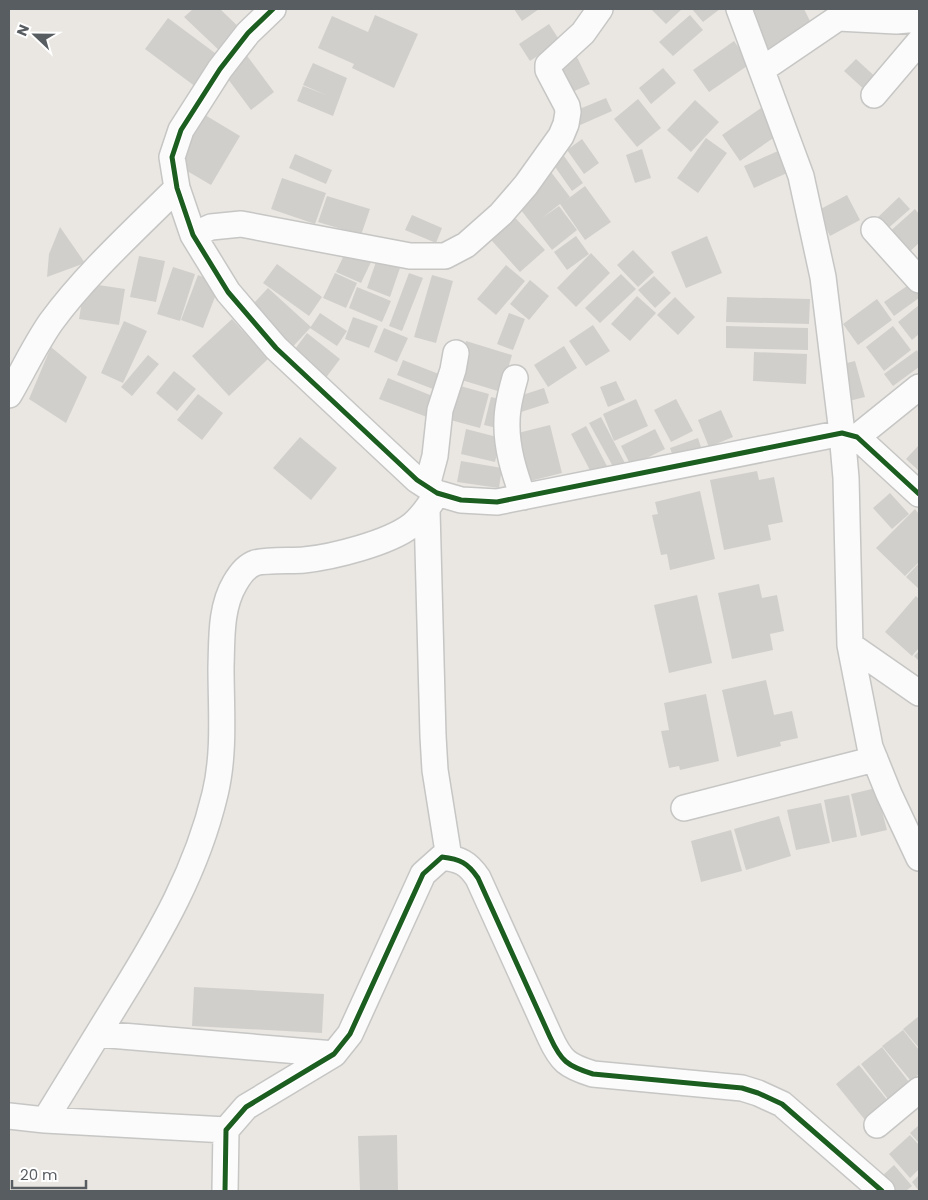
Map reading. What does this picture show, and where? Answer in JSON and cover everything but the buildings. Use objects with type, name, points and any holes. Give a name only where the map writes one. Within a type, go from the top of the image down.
[{"type":"street","points":[[273,9],[248,33],[181,130],[172,157],[177,188],[193,235],[228,292],[276,348],[410,474],[430,496],[497,502],[850,435],[919,387]]},
{"type":"street","points":[[193,235],[211,227],[241,224],[410,256],[445,256],[466,245],[502,214],[526,185],[561,136],[566,124],[567,106],[548,70],[548,65],[583,33],[600,9]]},
{"type":"street","points":[[739,9],[763,69],[801,176],[823,277],[850,435],[846,488],[850,645],[870,747],[889,794],[919,858]]},
{"type":"street","points":[[763,69],[830,13],[896,21],[919,19]]},
{"type":"street","points":[[874,94],[919,42]]},
{"type":"street","points":[[9,395],[50,324],[66,304],[107,258],[177,188]]},
{"type":"street","points":[[874,230],[919,280]]},
{"type":"street","points":[[449,858],[435,770],[433,736],[430,496],[440,410],[453,370],[456,353]]},
{"type":"street","points":[[515,378],[506,419],[513,470],[523,497]]},
{"type":"street","points":[[850,435],[919,494]]},
{"type":"street","points":[[45,1120],[161,931],[189,875],[215,794],[221,762],[222,630],[228,599],[234,584],[242,572],[255,563],[306,560],[345,553],[396,535],[410,526],[430,496]]},
{"type":"street","points":[[850,645],[919,693]]},
{"type":"street","points":[[684,808],[875,759]]},
{"type":"street","points":[[225,1191],[226,1130],[246,1107],[334,1054],[350,1034],[423,874],[442,857],[460,861],[470,866],[478,878],[556,1051],[567,1063],[579,1070],[593,1074],[742,1088],[758,1093],[782,1104],[882,1191]]},
{"type":"street","points":[[98,1034],[334,1054]]},
{"type":"street","points":[[877,1125],[919,1090]]},
{"type":"street","points":[[9,1116],[45,1120],[226,1130]]},
{"type":"cycle path","points":[[273,9],[248,33],[220,69],[181,130],[172,157],[177,188],[193,235],[228,292],[276,348],[417,480],[437,493],[461,500],[497,502],[842,433],[857,437],[919,494]]},
{"type":"cycle path","points":[[225,1191],[226,1130],[246,1107],[334,1054],[350,1034],[423,874],[442,857],[463,863],[478,878],[550,1037],[566,1062],[593,1074],[742,1088],[758,1093],[782,1104],[882,1191]]}]
